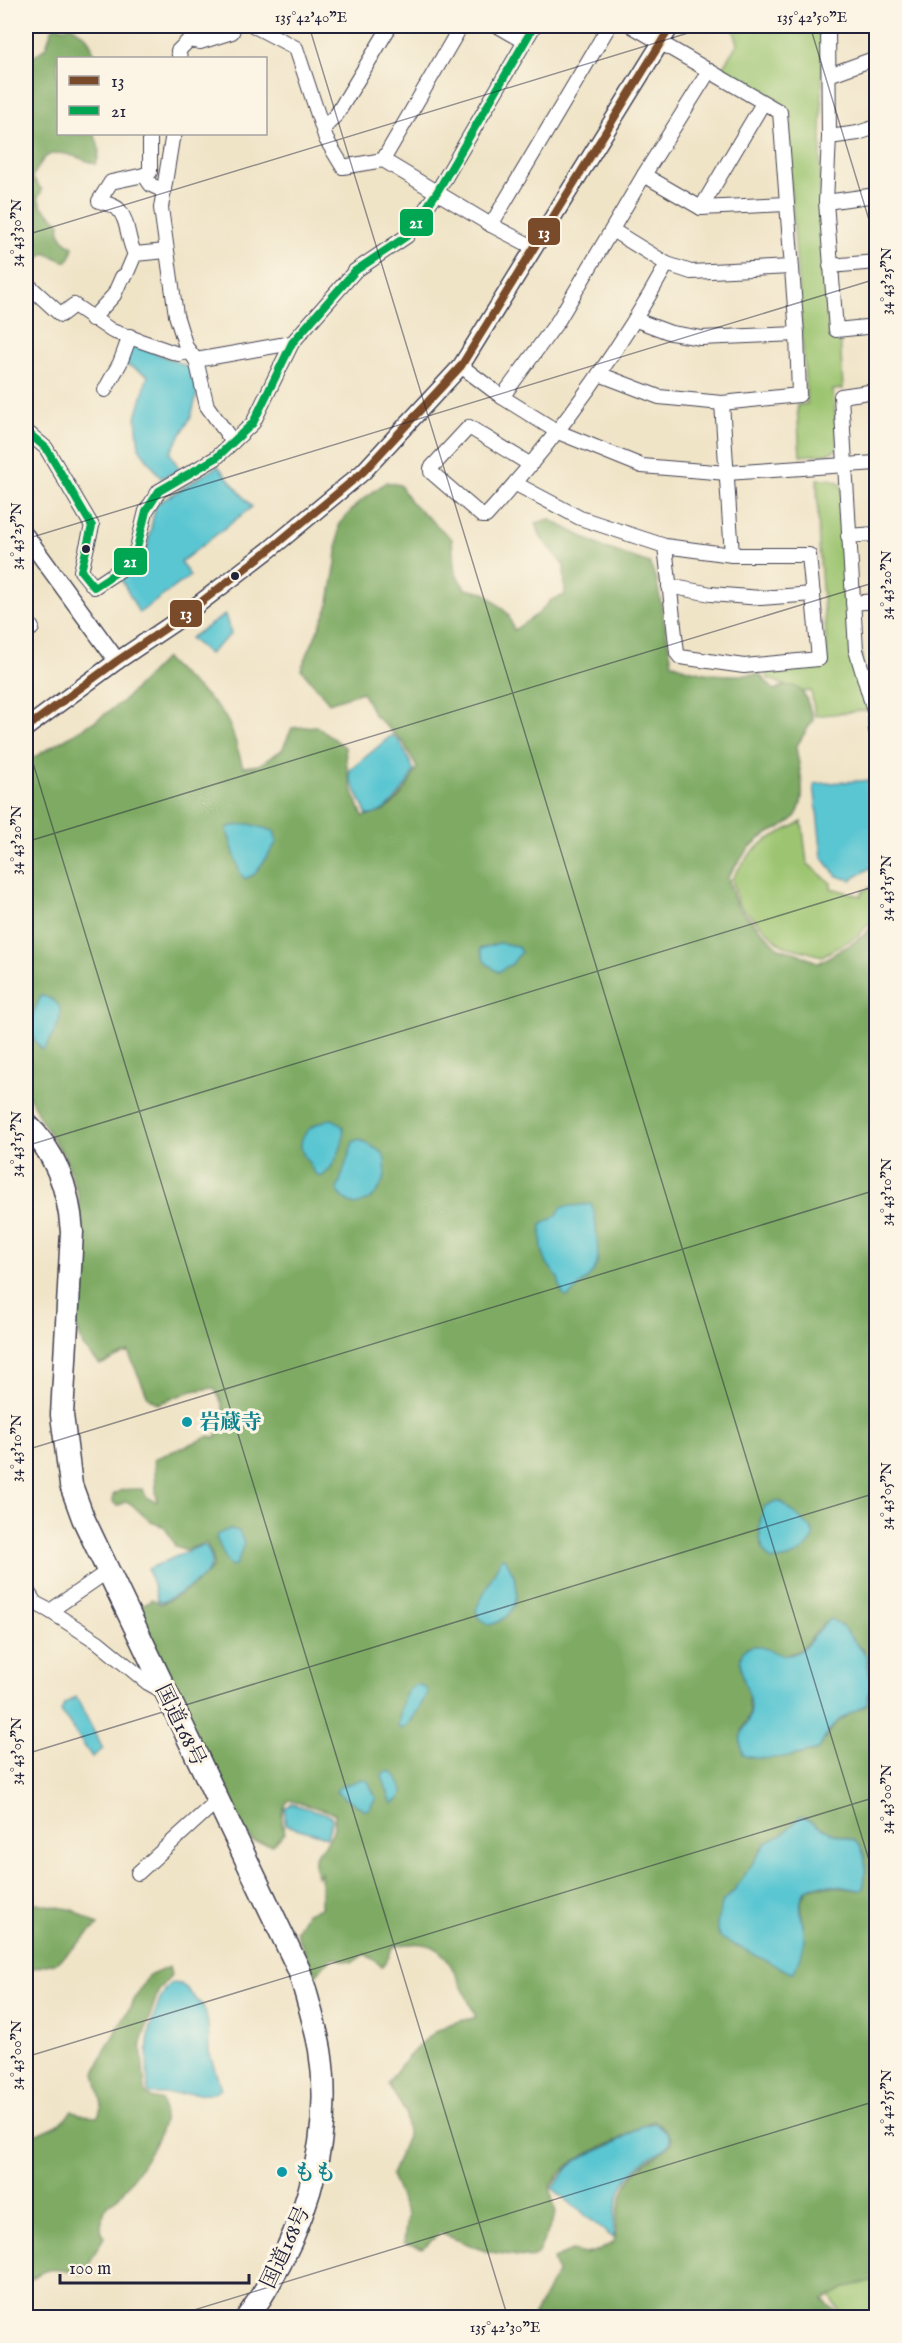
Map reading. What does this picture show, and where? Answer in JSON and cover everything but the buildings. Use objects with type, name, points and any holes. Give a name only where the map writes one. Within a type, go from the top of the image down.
[{"type":"highway","name":"国道168号","points":[[26,1124],[47,1149],[61,1176],[70,1204],[72,1232],[62,1415],[65,1453],[71,1485],[83,1518],[299,1970],[311,2007],[320,2052],[321,2134],[313,2178],[300,2223],[284,2259],[247,2318]]},
{"type":"street","points":[[180,57],[178,51],[189,40],[200,42],[232,32],[234,26]]},
{"type":"street","points":[[254,26],[296,48],[326,139],[343,167],[383,160],[491,225],[536,248]]},
{"type":"street","points":[[383,160],[461,26]]},
{"type":"street","points":[[498,26],[524,40]]},
{"type":"street","points":[[74,602],[129,564],[137,548],[146,511],[159,491],[216,458],[253,423],[292,343],[356,271],[407,236],[437,192],[534,26]]},
{"type":"street","points":[[491,225],[609,26]]},
{"type":"street","points":[[599,374],[659,397],[722,404],[799,395],[797,334],[780,112],[662,41],[632,26]]},
{"type":"street","points":[[26,728],[117,661],[175,622],[269,550],[363,472],[425,408],[461,366],[536,248],[671,26]]},
{"type":"street","points":[[828,26],[829,137],[826,202],[836,330],[876,326]]},
{"type":"street","points":[[323,129],[337,114],[384,27]]},
{"type":"street","points":[[829,75],[876,58]]},
{"type":"street","points":[[502,397],[558,321],[709,70]]},
{"type":"street","points":[[701,208],[763,103]]},
{"type":"street","points":[[829,137],[858,134],[876,127]]},
{"type":"street","points":[[135,254],[129,245],[123,218],[117,208],[99,201],[111,182],[150,172],[150,135]]},
{"type":"street","points":[[174,135],[161,208],[176,315],[192,356],[207,406],[233,442]]},
{"type":"street","points":[[144,175],[151,185],[164,191]]},
{"type":"street","points":[[644,176],[701,208],[786,204]]},
{"type":"street","points":[[826,202],[876,195]]},
{"type":"street","points":[[612,230],[667,264],[691,272],[791,267]]},
{"type":"street","points":[[135,254],[166,251]]},
{"type":"street","points":[[92,319],[114,295],[122,277],[126,276],[135,254]]},
{"type":"street","points":[[830,266],[876,262]]},
{"type":"street","points":[[531,465],[470,427],[431,468],[431,472],[482,516],[486,516],[516,484],[558,432],[636,320],[667,264]]},
{"type":"street","points":[[26,283],[61,315],[74,305],[112,331],[178,354],[192,356],[292,343]]},
{"type":"street","points":[[636,320],[671,333],[701,338],[797,334]]},
{"type":"street","points":[[105,390],[120,363],[130,336]]},
{"type":"street","points":[[461,366],[502,397],[558,432],[642,466],[727,473],[876,463]]},
{"type":"street","points":[[876,391],[841,396],[856,650],[869,669],[876,731]]},
{"type":"street","points":[[722,404],[732,555]]},
{"type":"street","points":[[26,431],[46,448],[92,526],[81,571],[94,587]]},
{"type":"street","points":[[516,484],[580,518],[665,546],[732,555],[809,555],[819,659],[744,666],[680,657],[677,653],[665,546]]},
{"type":"street","points":[[848,536],[876,534]]},
{"type":"street","points":[[26,536],[117,661]]},
{"type":"street","points":[[669,586],[711,594],[761,598],[813,594]]},
{"type":"street","points":[[853,603],[876,601]]},
{"type":"street","points":[[26,620],[32,628],[26,632]]},
{"type":"street","points":[[26,1610],[49,1611],[108,1571]]},
{"type":"street","points":[[26,1589],[35,1603],[98,1642],[148,1683],[166,1693]]},
{"type":"street","points":[[138,1873],[218,1800]]},
{"type":"green space","points":[[57,26],[64,28],[71,26],[90,42],[95,57],[57,57],[57,135],[94,135],[99,152],[96,164],[61,153],[47,156],[32,177],[42,190],[38,198],[42,207],[60,223],[62,237],[73,247],[71,256],[66,262],[45,253],[26,271],[26,108],[31,93],[26,87],[26,63],[46,47],[52,29]]},
{"type":"green space","points":[[732,26],[823,26],[820,204],[829,337],[840,336],[843,389],[833,390],[838,449],[827,454],[800,456],[797,405],[807,404],[785,109],[721,69],[738,43]]},
{"type":"green space","points":[[817,479],[830,479],[841,483],[868,710],[815,716],[811,691],[801,692],[767,678],[766,669],[828,665],[819,547]]},
{"type":"green space","points":[[386,482],[400,485],[410,501],[452,539],[455,572],[465,589],[485,593],[508,614],[514,630],[539,613],[551,600],[565,595],[564,566],[541,538],[536,523],[549,519],[602,547],[650,563],[657,582],[672,663],[715,674],[759,674],[774,690],[783,686],[797,688],[805,697],[813,720],[796,747],[802,785],[800,808],[791,821],[753,845],[734,867],[728,877],[736,905],[779,948],[819,963],[869,930],[874,918],[876,900],[876,2281],[846,2287],[823,2300],[843,2317],[533,2317],[557,2273],[553,2259],[572,2251],[585,2254],[600,2250],[614,2242],[621,2198],[630,2179],[646,2162],[672,2142],[666,2130],[654,2121],[579,2158],[565,2169],[550,2187],[556,2214],[537,2255],[531,2258],[485,2251],[440,2233],[423,2248],[404,2243],[407,2215],[391,2175],[407,2136],[406,2113],[388,2084],[407,2058],[425,2040],[444,2027],[476,2017],[449,1962],[437,1949],[427,1945],[407,1944],[394,1947],[382,1966],[365,1954],[353,1962],[333,1958],[315,1976],[296,1932],[306,1913],[321,1908],[321,1873],[317,1877],[315,1860],[333,1831],[335,1813],[289,1800],[282,1816],[285,1833],[272,1845],[252,1841],[229,1808],[139,1614],[139,1607],[152,1599],[160,1604],[195,1584],[213,1567],[213,1557],[206,1543],[186,1550],[175,1546],[165,1527],[151,1522],[130,1503],[125,1502],[117,1506],[113,1502],[113,1495],[123,1490],[143,1489],[146,1497],[157,1502],[154,1459],[210,1436],[216,1438],[224,1413],[214,1388],[192,1391],[158,1404],[148,1397],[128,1352],[100,1365],[83,1346],[76,1325],[79,1285],[79,1197],[64,1156],[41,1120],[26,1090],[26,762],[95,721],[123,701],[165,658],[222,713],[233,733],[243,767],[259,765],[282,750],[292,728],[316,726],[345,747],[350,783],[363,816],[373,815],[389,807],[403,793],[417,768],[403,742],[374,715],[362,692],[329,703],[301,669],[328,607],[336,563],[339,524],[358,503]],"holes":[[[824,1623],[840,1624],[854,1643],[864,1650],[864,1706],[837,1724],[818,1750],[793,1756],[747,1757],[742,1730],[750,1714],[748,1695],[785,1654],[803,1648]],[[805,1818],[830,1833],[851,1839],[859,1890],[825,1886],[808,1889],[801,1900],[804,1941],[723,1901],[734,1891],[766,1843],[782,1835],[797,1820]]]},
{"type":"green space","points":[[802,822],[807,863],[831,883],[831,888],[861,896],[863,891],[876,884],[870,922],[858,936],[822,956],[782,945],[738,904],[732,879],[754,850],[779,833]]},
{"type":"green space","points":[[26,1901],[74,1910],[98,1925],[58,1962],[26,1970]]},
{"type":"green space","points":[[169,1967],[171,1975],[158,1992],[141,2043],[145,2092],[151,2098],[162,2101],[164,2112],[158,2137],[135,2175],[120,2195],[106,2207],[100,2230],[104,2237],[83,2274],[53,2269],[41,2272],[26,2282],[26,2139],[61,2123],[72,2111],[80,2115],[98,2116],[102,2105],[95,2073],[104,2052],[148,1976]]},
{"type":"green space","points":[[876,2200],[876,2317],[843,2317],[813,2268]]},
{"type":"water","points":[[130,342],[191,368],[197,394],[191,417],[170,453],[180,470],[161,478],[139,448],[136,418],[148,375],[123,363]]},
{"type":"water","points":[[218,466],[252,507],[181,562],[190,576],[139,613],[121,579],[138,566],[143,558],[157,504]]},
{"type":"water","points":[[225,615],[231,634],[209,654],[190,638]]},
{"type":"water","points":[[392,735],[400,742],[414,770],[407,784],[389,805],[382,811],[367,815],[350,778],[350,770]]},
{"type":"water","points":[[872,780],[875,865],[851,880],[837,876],[822,857],[814,784]]},
{"type":"water","points":[[249,824],[274,831],[277,842],[255,874],[245,879],[240,873],[227,830],[228,827]]},
{"type":"water","points":[[499,943],[517,946],[521,952],[512,964],[498,972],[485,962],[480,949]]},
{"type":"water","points":[[41,996],[54,1001],[60,1011],[55,1031],[42,1050],[34,1039],[29,1023]]},
{"type":"water","points":[[333,1119],[343,1127],[343,1140],[334,1162],[321,1177],[317,1175],[304,1155],[301,1148],[302,1140],[312,1127]]},
{"type":"water","points":[[359,1139],[383,1153],[385,1170],[381,1186],[376,1193],[363,1203],[354,1205],[343,1198],[337,1190],[353,1142]]},
{"type":"water","points":[[591,1204],[597,1233],[597,1264],[585,1281],[565,1297],[558,1278],[546,1262],[542,1249],[541,1225],[556,1216],[562,1207]]},
{"type":"water","points":[[780,1501],[807,1524],[814,1537],[811,1543],[796,1555],[771,1560],[763,1548],[760,1527],[765,1506]]},
{"type":"water","points":[[230,1529],[239,1531],[244,1543],[237,1564],[232,1566],[227,1562],[216,1537]]},
{"type":"water","points":[[202,1545],[207,1547],[212,1558],[208,1570],[182,1591],[162,1602],[158,1601],[148,1569]]},
{"type":"water","points":[[504,1558],[514,1578],[517,1588],[516,1597],[509,1614],[490,1625],[478,1617],[476,1609],[501,1559]]},
{"type":"water","points":[[830,1619],[840,1624],[866,1655],[871,1681],[867,1704],[840,1719],[828,1732],[818,1750],[770,1758],[743,1755],[741,1739],[751,1713],[751,1706],[741,1671],[743,1651],[754,1646],[781,1654],[794,1654],[806,1646]]},
{"type":"water","points":[[418,1684],[426,1688],[428,1694],[412,1719],[401,1729],[398,1726],[405,1696],[412,1687]]},
{"type":"water","points":[[76,1697],[103,1749],[92,1757],[61,1712],[64,1704]]},
{"type":"water","points":[[391,1771],[398,1778],[403,1792],[392,1804],[382,1776]]},
{"type":"water","points":[[362,1779],[368,1781],[376,1798],[369,1809],[365,1810],[336,1792],[338,1788]]},
{"type":"water","points":[[292,1804],[331,1815],[332,1820],[327,1837],[285,1825],[285,1808]]},
{"type":"water","points":[[800,1817],[858,1844],[864,1856],[865,1876],[863,1889],[859,1890],[822,1885],[805,1891],[801,1904],[804,1940],[794,1972],[789,1972],[721,1938],[717,1932],[717,1923],[723,1901],[734,1891],[766,1843],[782,1835]]},
{"type":"water","points":[[172,1983],[181,1984],[203,2006],[208,2024],[209,2052],[221,2088],[214,2093],[150,2094],[148,2091],[147,2056],[151,2025],[161,1997]]},
{"type":"water","points":[[654,2123],[668,2134],[669,2144],[639,2165],[625,2183],[617,2202],[613,2238],[552,2188],[569,2167],[581,2158],[617,2142],[642,2126]]},
{"type":"transit line","name":"21","points":[[26,431],[46,448],[92,526],[81,571],[94,587],[129,564],[137,548],[146,511],[159,491],[216,458],[253,423],[292,343],[355,271],[407,236],[437,192],[534,26]]},
{"type":"transit line","name":"13","points":[[26,728],[117,661],[175,622],[269,550],[363,472],[461,366],[671,26]]},
{"type":"place","name":"岩蔵寺","points":[[187,1422]]},
{"type":"place","name":"もも","points":[[282,2172]]}]
